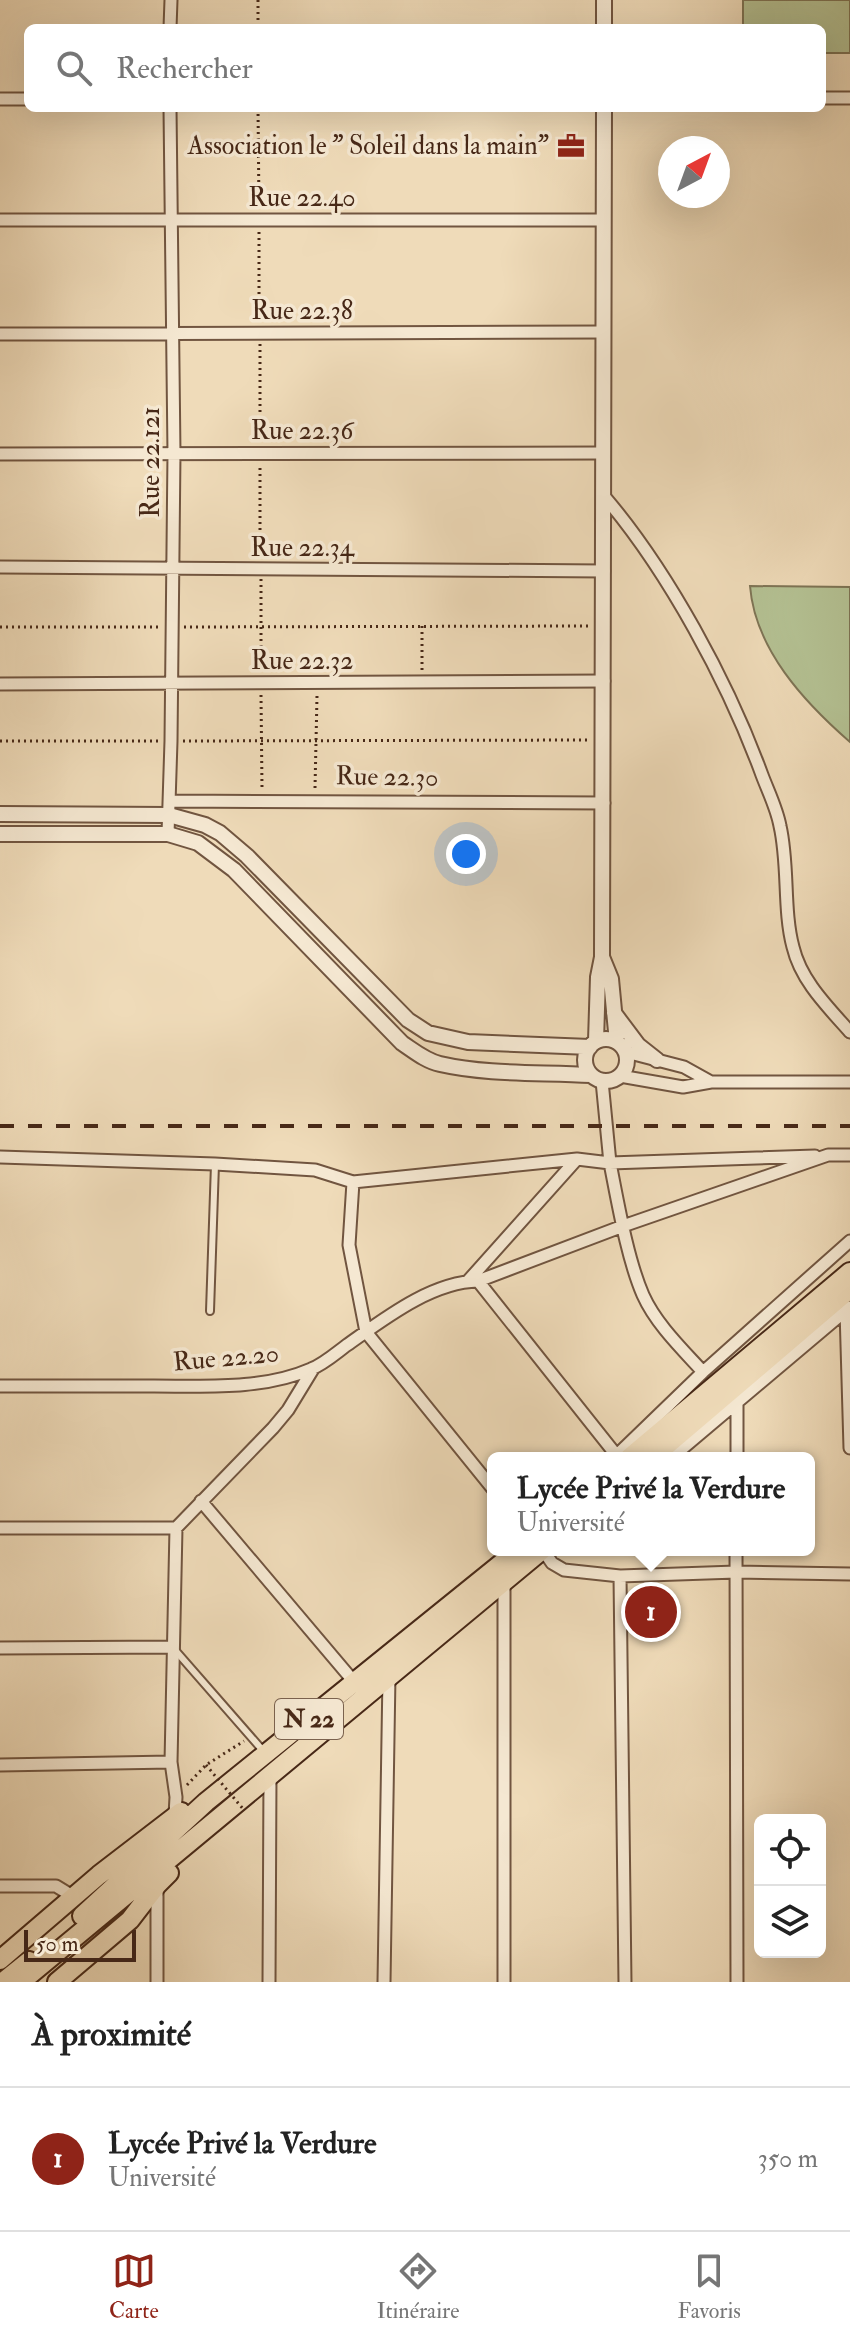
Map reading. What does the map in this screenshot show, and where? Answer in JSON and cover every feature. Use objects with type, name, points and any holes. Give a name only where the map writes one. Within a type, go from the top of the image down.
[{"type":"main road","points":[[626,1452],[850,1272]]},
{"type":"main road","points":[[659,1452],[850,1289]]},
{"type":"main road","name":"N 22","points":[[21,1982],[110,1900],[206,1802],[511,1556]]},
{"type":"main road","name":"N 22","points":[[3,1982],[221,1818],[535,1556]]},
{"type":"main road","points":[[0,1960],[175,1806],[206,1802]]},
{"type":"main road","points":[[57,1982],[130,1920],[157,1885],[204,1841],[221,1818]]},
{"type":"street","points":[[170,24],[171,0]]},
{"type":"street","points":[[604,0],[604,24]]},
{"type":"street","points":[[826,98],[850,98]]},
{"type":"street","points":[[0,99],[24,99]]},
{"type":"street","name":"Rue 22.121","points":[[168,834],[174,453],[170,112]]},
{"type":"street","points":[[604,112],[602,957],[593,1044],[585,1058],[596,1078],[623,1226],[643,1295],[665,1330],[703,1372]]},
{"type":"street","name":"Rue 22.40","points":[[0,220],[604,220]]},
{"type":"street","name":"Rue 22.38","points":[[0,334],[604,332]]},
{"type":"street","name":"Rue 22.36","points":[[0,454],[604,453]]},
{"type":"street","points":[[604,496],[630,527],[676,601],[714,667],[751,745],[780,825],[793,948],[814,990],[850,1032]]},
{"type":"street","name":"Rue 22.34","points":[[0,567],[604,571]]},
{"type":"street","name":"Rue 22.32","points":[[0,684],[604,681]]},
{"type":"street","name":"Rue 22.30","points":[[0,814],[315,800],[604,803]]},
{"type":"street","points":[[169,808],[233,843],[408,1020],[428,1033],[468,1042],[593,1044],[607,1039],[621,1047],[684,1067],[711,1082]]},
{"type":"street","points":[[0,834],[168,834],[198,843],[221,858],[402,1043],[439,1064],[609,1081],[620,1076],[627,1065],[614,1013],[611,979],[602,957]]},
{"type":"street","points":[[614,1013],[638,1045],[657,1060]]},
{"type":"street","points":[[620,1076],[683,1087],[711,1082],[850,1082]]},
{"type":"street","name":"Rue 22.20","points":[[0,1386],[251,1384],[313,1369],[423,1298],[828,1155]]},
{"type":"street","points":[[0,1157],[315,1170],[353,1182],[577,1159],[610,1163],[850,1155]]},
{"type":"street","points":[[577,1159],[473,1281],[616,1452]]},
{"type":"street","points":[[353,1182],[349,1245],[366,1332],[487,1482]]},
{"type":"street","points":[[625,1452],[703,1372],[850,1241]]},
{"type":"street","points":[[678,1452],[848,1309]]},
{"type":"street","points":[[848,1309],[850,1448]]},
{"type":"street","points":[[175,1806],[171,1762],[176,1528],[273,1428],[313,1369]]},
{"type":"street","points":[[737,1403],[737,1452]]},
{"type":"street","points":[[201,1501],[355,1683]]},
{"type":"street","points":[[0,1528],[176,1528]]},
{"type":"street","points":[[547,1556],[564,1570],[620,1576],[736,1572],[850,1574]]},
{"type":"street","points":[[736,1556],[737,1982]]},
{"type":"street","points":[[620,1576],[625,1982]]},
{"type":"street","points":[[504,1582],[504,1982]]},
{"type":"street","points":[[0,1648],[173,1647]]},
{"type":"street","points":[[384,1982],[389,1676]]},
{"type":"street","points":[[0,1765],[171,1762]]},
{"type":"street","points":[[269,1982],[270,1774]]},
{"type":"street","points":[[157,1885],[157,1982]]},
{"type":"street","points":[[0,1886],[56,1886],[74,1897]]},
{"type":"lane","points":[[210,1311],[215,1164]]},
{"type":"lane","points":[[173,1647],[265,1754]]},
{"type":"path","points":[[258,0],[258,24]]},
{"type":"path","points":[[422,626],[422,682]]},
{"type":"path","points":[[0,627],[603,626]]},
{"type":"path","points":[[315,800],[317,682]]},
{"type":"path","points":[[0,741],[604,740]]},
{"type":"path","points":[[175,1806],[206,1765],[250,1736]]},
{"type":"path","points":[[206,1765],[244,1810]]},
{"type":"green space","points":[[743,0],[850,0],[850,53],[826,53],[826,24],[743,24]]},
{"type":"green space","points":[[750,586],[850,587],[850,742],[799,692],[785,673],[761,631]]},
{"type":"railway","points":[[0,1126],[850,1126]]},
{"type":"place","name":"Association le \" Soleil dans la main\"","points":[[571,146]]},
{"type":"place","name":"Lycée Privé la Verdure","points":[[651,1612]]}]
